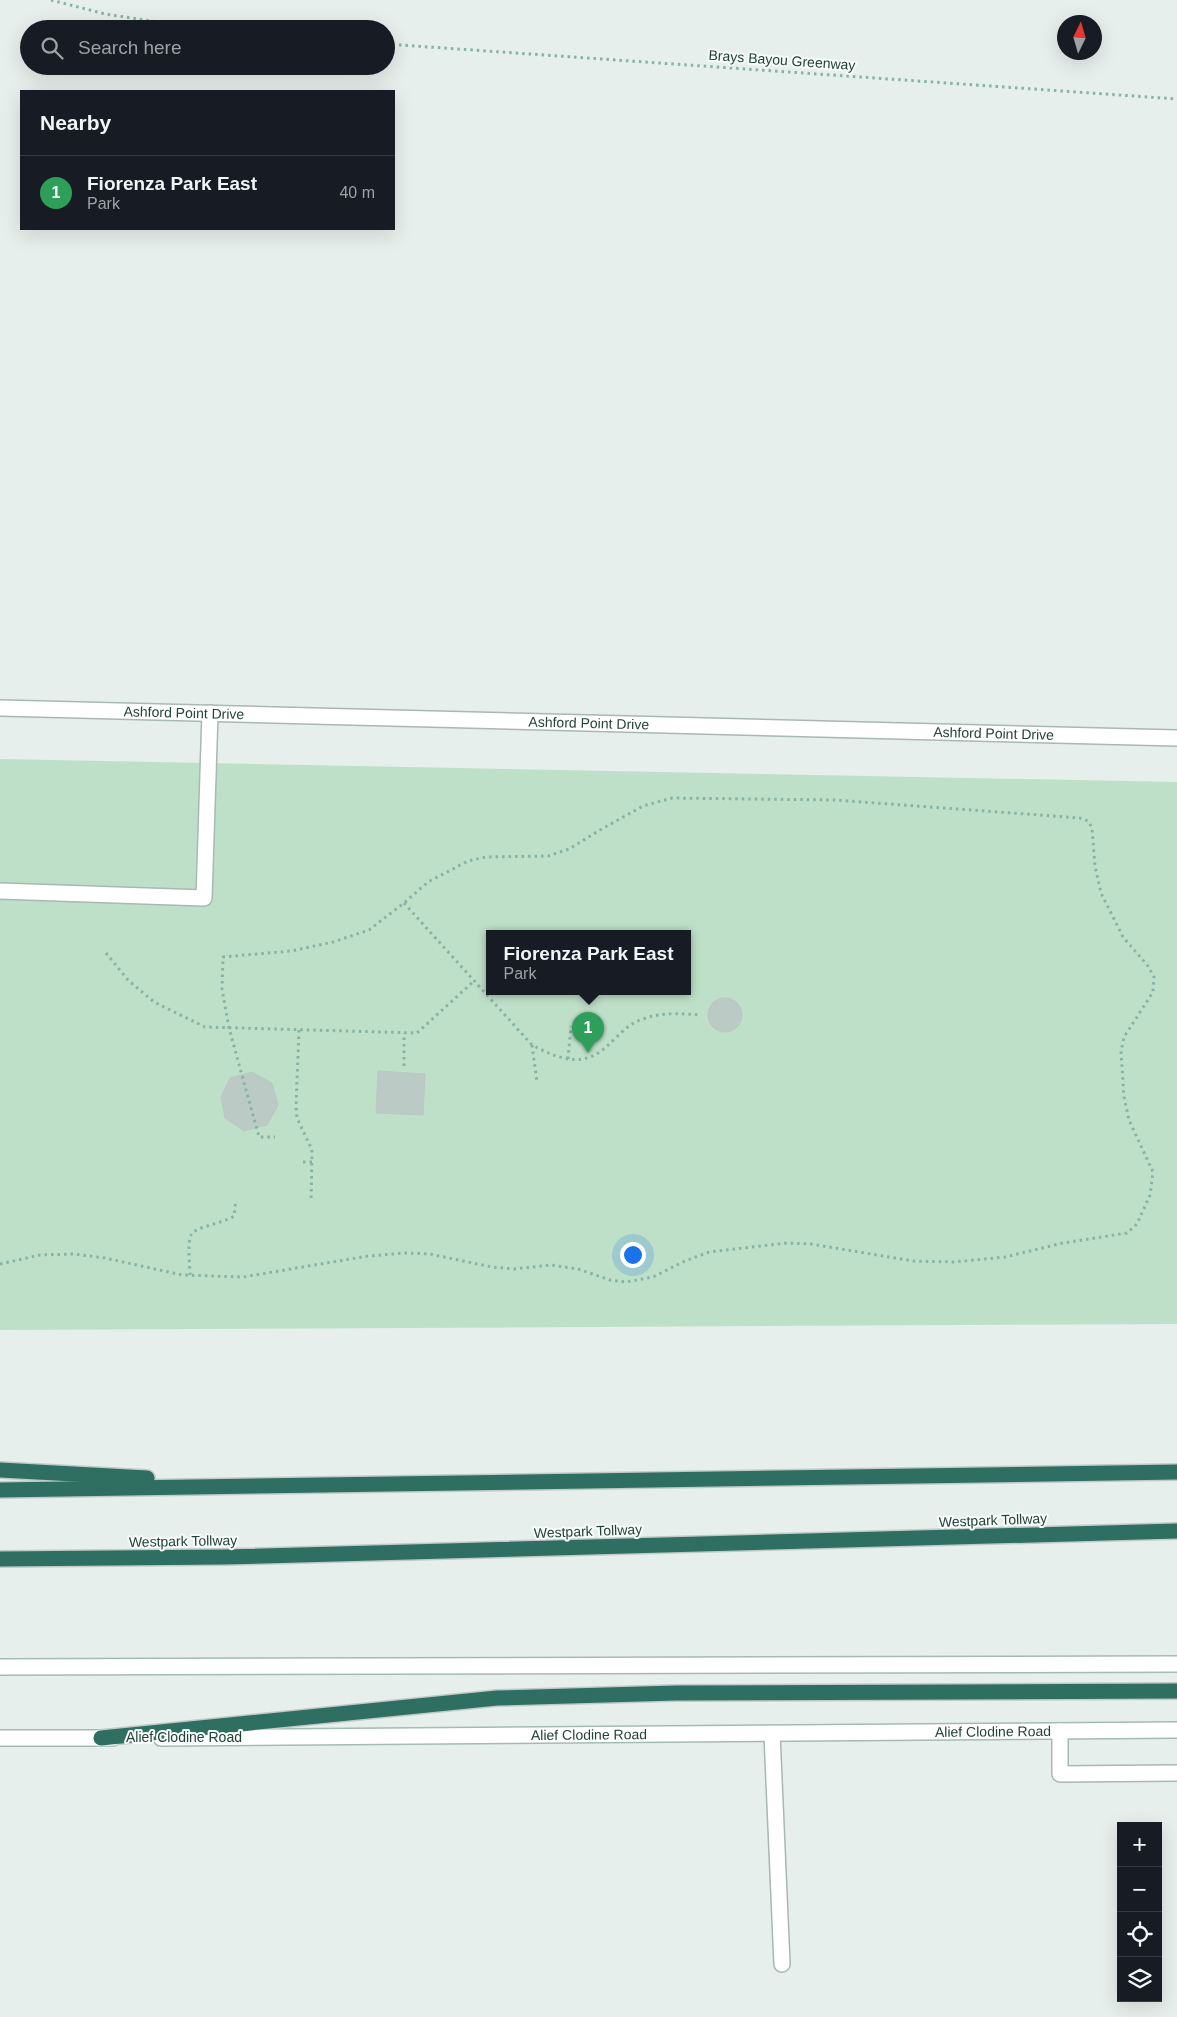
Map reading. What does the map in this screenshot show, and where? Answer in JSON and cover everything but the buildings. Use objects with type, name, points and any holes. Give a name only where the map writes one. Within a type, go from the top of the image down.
[{"type":"highway","points":[[0,1470],[260,1485]]},
{"type":"highway","points":[[0,1490],[1177,1472]]},
{"type":"highway","name":"Westpark Tollway","points":[[0,1559],[224,1557],[1177,1531]]},
{"type":"highway","points":[[101,1738],[497,1698],[676,1693],[1177,1691]]},
{"type":"main road","name":"Ashford Point Drive","points":[[0,708],[1177,738]]},
{"type":"main road","points":[[0,891],[204,898],[210,713]]},
{"type":"main road","points":[[0,1667],[1177,1664]]},
{"type":"main road","name":"Alief Clodine Road","points":[[0,1738],[1177,1730]]},
{"type":"main road","points":[[1060,1731],[1060,1774],[1177,1773]]},
{"type":"main road","points":[[772,1734],[782,1964]]},
{"type":"path","points":[[51,0],[114,15],[145,20]]},
{"type":"path","name":"Brays Bayou Greenway","points":[[395,45],[1177,99]]},
{"type":"path","points":[[0,1264],[40,1255],[74,1254],[105,1258],[190,1275],[243,1277],[368,1256],[405,1253],[430,1254],[492,1267],[514,1269],[551,1265],[578,1270],[610,1280],[626,1282],[653,1277],[685,1261],[709,1252],[787,1243],[811,1244],[914,1261],[953,1262],[1006,1256],[1063,1243],[1128,1233],[1137,1224],[1150,1195],[1153,1172],[1129,1120],[1124,1097],[1121,1051],[1124,1037],[1153,992],[1154,977],[1148,966],[1123,938],[1101,893],[1095,866],[1092,828],[1088,821],[1080,818],[835,800],[672,798],[643,806],[569,849],[556,854],[548,856],[486,857],[468,860],[428,882],[369,930],[333,942],[291,951],[224,957],[222,989],[229,1028],[259,1137],[275,1137]]},
{"type":"path","points":[[404,903],[532,1045],[550,1054],[568,1059],[589,1059],[601,1052],[631,1025],[651,1016],[681,1013],[700,1015]]},
{"type":"path","points":[[106,954],[128,980],[154,1002],[205,1027],[417,1033],[474,982]]},
{"type":"path","points":[[568,1059],[571,1026]]},
{"type":"path","points":[[299,1030],[296,1106],[297,1118],[312,1150],[311,1202]]},
{"type":"path","points":[[404,1033],[404,1066]]},
{"type":"path","points":[[532,1045],[537,1082]]},
{"type":"path","points":[[303,1162],[313,1162]]},
{"type":"path","points":[[190,1275],[190,1236],[194,1230],[228,1220],[234,1216],[236,1200]]},
{"type":"green space","points":[[0,759],[1177,782],[1177,1324],[0,1330]]},
{"type":"place","name":"Fiorenza Park East","points":[[588,1053]]}]
